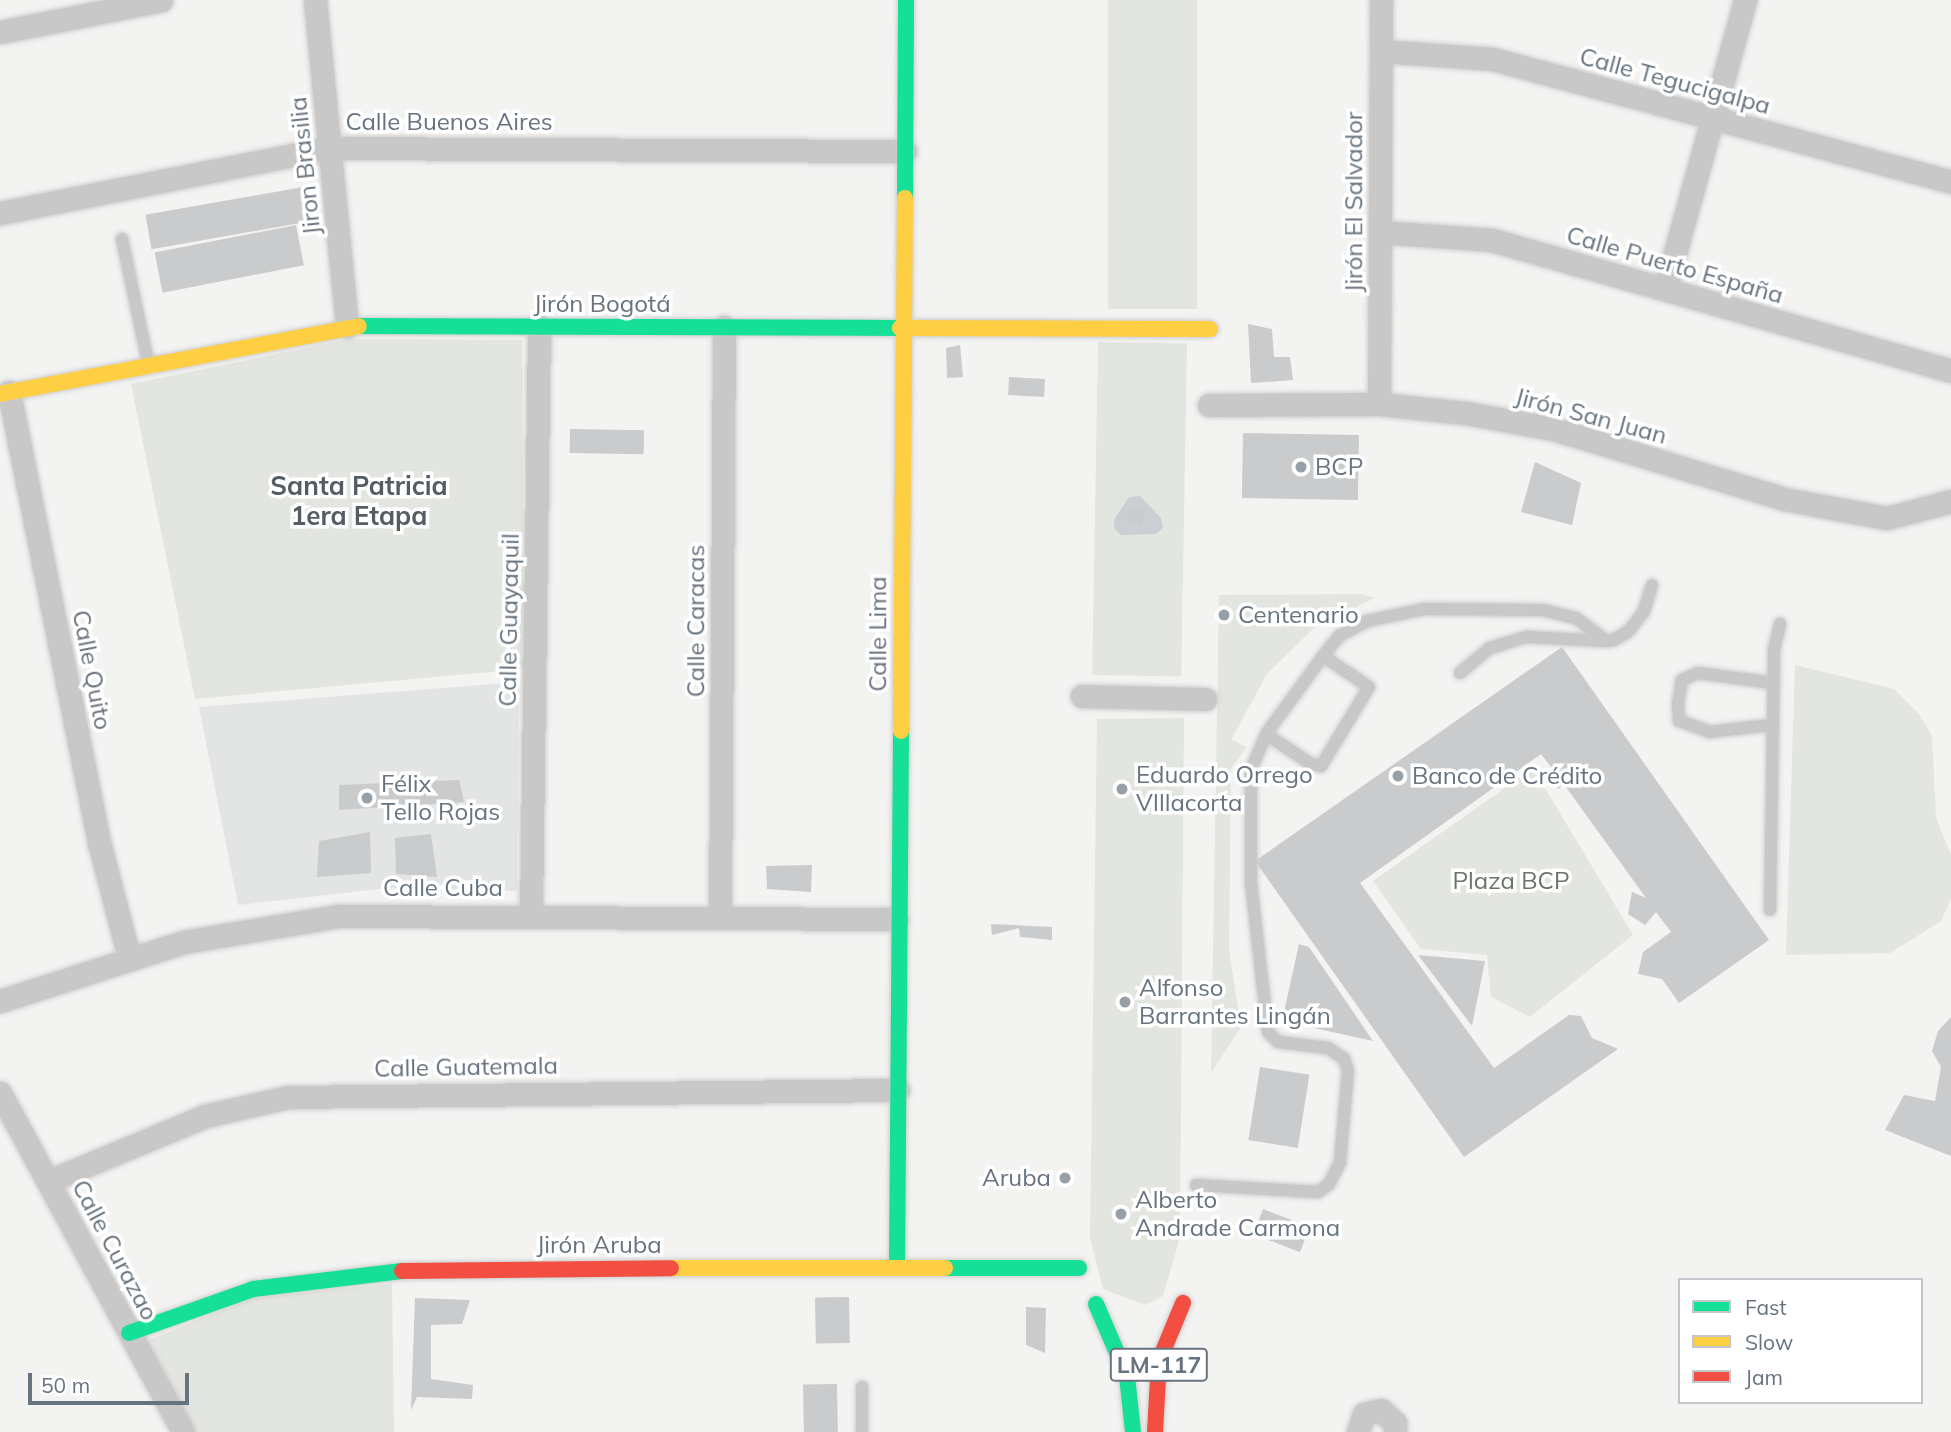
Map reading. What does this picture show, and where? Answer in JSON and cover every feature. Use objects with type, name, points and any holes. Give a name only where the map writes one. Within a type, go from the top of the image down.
[{"type":"street","points":[[0,32],[161,0]]},
{"type":"street","name":"Jiron Brasilia","points":[[315,0],[347,326]]},
{"type":"street","name":"Calle Lima","points":[[897,1268],[897,919],[906,0]]},
{"type":"street","name":"Jirón El Salvador","points":[[1379,404],[1381,0]]},
{"type":"street","points":[[1665,289],[1745,0]]},
{"type":"street","name":"Calle Tegucigalpa","points":[[1381,51],[1493,59],[1951,183]]},
{"type":"street","name":"Calle Buenos Aires","points":[[0,213],[329,148],[905,151]]},
{"type":"street","name":"Calle Puerto España","points":[[1380,232],[1492,240],[1951,371]]},
{"type":"street","name":"Jirón Bogotá","points":[[5,393],[347,326],[1210,329]]},
{"type":"street","name":"Calle Guayaquil","points":[[531,915],[538,326]]},
{"type":"street","name":"Calle Caracas","points":[[720,916],[724,327]]},
{"type":"street","name":"Calle Quito","points":[[5,393],[103,857],[129,957]]},
{"type":"street","name":"Jirón San Juan","points":[[1209,405],[1379,404],[1466,413],[1554,429],[1784,499],[1886,518],[1951,501]]},
{"type":"street","points":[[1082,696],[1205,699]]},
{"type":"street","name":"Calle Cuba","points":[[0,1001],[129,957],[234,930],[338,916],[897,919]]},
{"type":"street","name":"Calle Guatemala","points":[[49,1181],[205,1116],[288,1097],[898,1090]]},
{"type":"street","name":"Calle Curazao","points":[[0,1093],[183,1432]]},
{"type":"street","name":"Jirón Aruba","points":[[129,1334],[253,1289],[431,1268],[1079,1268]]},
{"type":"street","name":"LM-117","points":[[1155,1432],[1159,1361],[1183,1303],[1159,1321]]},
{"type":"street","name":"LM-117","points":[[1120,1321],[1096,1304],[1127,1376],[1133,1432]]},
{"type":"street","points":[[1358,1432],[1364,1414],[1381,1410],[1395,1423],[1395,1432]]},
{"type":"lane","points":[[122,239],[148,365]]},
{"type":"lane","points":[[1460,673],[1490,648],[1527,637],[1606,641],[1629,631],[1644,611],[1652,585]]},
{"type":"lane","points":[[1196,1185],[1318,1192],[1329,1184],[1340,1162],[1348,1071],[1344,1059],[1328,1048],[1278,1042],[1268,1032],[1251,883],[1251,770],[1266,734],[1323,656],[1339,636],[1367,621],[1423,609],[1543,610],[1576,618],[1606,641]]},
{"type":"lane","points":[[1770,910],[1771,725],[1780,624]]},
{"type":"lane","points":[[1266,734],[1311,764],[1321,766],[1369,688],[1323,656]]},
{"type":"lane","points":[[1771,725],[1710,732],[1679,721],[1678,704],[1682,680],[1698,673],[1773,682]]},
{"type":"lane","points":[[862,1387],[862,1432]]},
{"type":"shaded area","points":[[1140,496],[1161,518],[1163,528],[1156,534],[1121,535],[1114,528],[1115,518],[1129,497]],"holes":[[[1135,508],[1146,516],[1137,527],[1127,518]]]},
{"type":"shaded area","name":"Félix Tello Rojas","points":[[519,682],[517,891],[388,888],[238,905],[199,707]]},
{"type":"green space","points":[[1108,0],[1197,0],[1197,309],[1108,309]]},
{"type":"green space","points":[[350,339],[522,340],[524,669],[195,699],[131,384]]},
{"type":"green space","points":[[1098,342],[1187,344],[1181,677],[1092,675]]},
{"type":"green space","points":[[1361,594],[1375,598],[1314,628],[1267,674],[1231,740],[1247,747],[1231,768],[1229,950],[1241,1027],[1211,1073],[1219,595]]},
{"type":"green space","points":[[1795,665],[1894,689],[1919,714],[1932,736],[1936,818],[1951,855],[1951,899],[1941,921],[1890,953],[1786,955]]},
{"type":"green space","points":[[1184,718],[1180,1237],[1163,1296],[1145,1305],[1103,1289],[1090,1239],[1097,719]]},
{"type":"green space","name":"Plaza BCP","points":[[1533,768],[1633,935],[1530,1017],[1491,997],[1487,955],[1421,949],[1373,881]]},
{"type":"green space","points":[[392,1284],[394,1432],[193,1432],[146,1341],[255,1297]]},
{"type":"building","points":[[303,187],[309,221],[152,249],[145,215]]},
{"type":"building","points":[[296,225],[304,265],[162,293],[155,252]]},
{"type":"building","points":[[1248,324],[1272,329],[1274,357],[1290,357],[1293,380],[1251,383]]},
{"type":"building","points":[[960,345],[963,377],[947,378],[946,348]]},
{"type":"building","points":[[1009,377],[1045,379],[1044,397],[1008,395]]},
{"type":"building","points":[[570,429],[644,430],[644,454],[570,453]]},
{"type":"building","name":"BCP","points":[[1243,433],[1359,435],[1358,500],[1242,498]]},
{"type":"building","points":[[1535,462],[1581,483],[1572,525],[1521,512]]},
{"type":"building","points":[[1132,508],[1140,508],[1145,517],[1143,524],[1132,526],[1127,521],[1127,513]]},
{"type":"building","points":[[1562,647],[1769,940],[1679,1003],[1662,979],[1638,974],[1643,952],[1671,932],[1656,912],[1645,925],[1628,914],[1632,892],[1646,898],[1563,783],[1559,789],[1551,782],[1557,775],[1541,754],[1360,883],[1494,1068],[1569,1015],[1581,1016],[1592,1038],[1618,1049],[1464,1157],[1255,861]]},
{"type":"building","points":[[459,780],[464,802],[339,810],[339,785]]},
{"type":"building","points":[[370,832],[371,873],[317,877],[319,841]]},
{"type":"building","points":[[431,834],[437,877],[396,874],[395,838]]},
{"type":"building","points":[[812,865],[811,892],[767,889],[766,866]]},
{"type":"building","points":[[991,924],[1052,927],[1052,940],[1020,937],[1019,928],[992,935]]},
{"type":"building","points":[[1299,944],[1309,947],[1373,1041],[1282,1021]]},
{"type":"building","points":[[1418,955],[1485,961],[1472,1026]]},
{"type":"building","points":[[1951,1017],[1951,1156],[1885,1130],[1904,1095],[1935,1101],[1941,1067],[1932,1051],[1938,1031]]},
{"type":"building","points":[[1260,1067],[1309,1075],[1298,1148],[1248,1140]]},
{"type":"building","points":[[1263,1209],[1310,1227],[1300,1252],[1253,1234]]},
{"type":"building","points":[[849,1297],[850,1343],[816,1344],[815,1298]]},
{"type":"building","points":[[415,1298],[470,1300],[462,1324],[431,1325],[431,1379],[473,1385],[472,1399],[417,1397],[411,1410]]},
{"type":"building","points":[[1026,1307],[1046,1308],[1045,1353],[1026,1345]]},
{"type":"building","points":[[837,1384],[838,1432],[804,1432],[803,1385]]},
{"type":"traffic: fast","points":[[905,198],[906,0]]},
{"type":"traffic: fast","points":[[359,326],[900,328]]},
{"type":"traffic: fast","points":[[897,1268],[901,731]]},
{"type":"traffic: fast","points":[[945,1268],[1079,1268]]},
{"type":"traffic: fast","points":[[129,1333],[253,1289],[402,1271]]},
{"type":"traffic: fast","points":[[1096,1304],[1127,1376],[1133,1432]]},
{"type":"traffic: slow","points":[[901,731],[905,198]]},
{"type":"traffic: slow","points":[[0,394],[359,326]]},
{"type":"traffic: slow","points":[[900,328],[1210,329]]},
{"type":"traffic: slow","points":[[671,1268],[945,1268]]},
{"type":"traffic: jam","points":[[402,1271],[671,1268]]},
{"type":"traffic: jam","points":[[1155,1432],[1159,1361],[1183,1303]]},
{"type":"place","name":"BCP","points":[[1301,467]]},
{"type":"place","name":"Centenario","points":[[1224,615]]},
{"type":"place","name":"Banco de Crédito","points":[[1398,776]]},
{"type":"place","name":"Eduardo Orrego VIllacorta","points":[[1122,789]]},
{"type":"place","name":"Félix Tello Rojas","points":[[367,798]]},
{"type":"place","name":"Alfonso Barrantes Lingán","points":[[1125,1002]]},
{"type":"place","name":"Aruba","points":[[1065,1178]]},
{"type":"place","name":"Alberto Andrade Carmona","points":[[1121,1214]]},
{"type":"district","name":"Santa Patricia 1era Etapa","points":[[359,501]]}]
